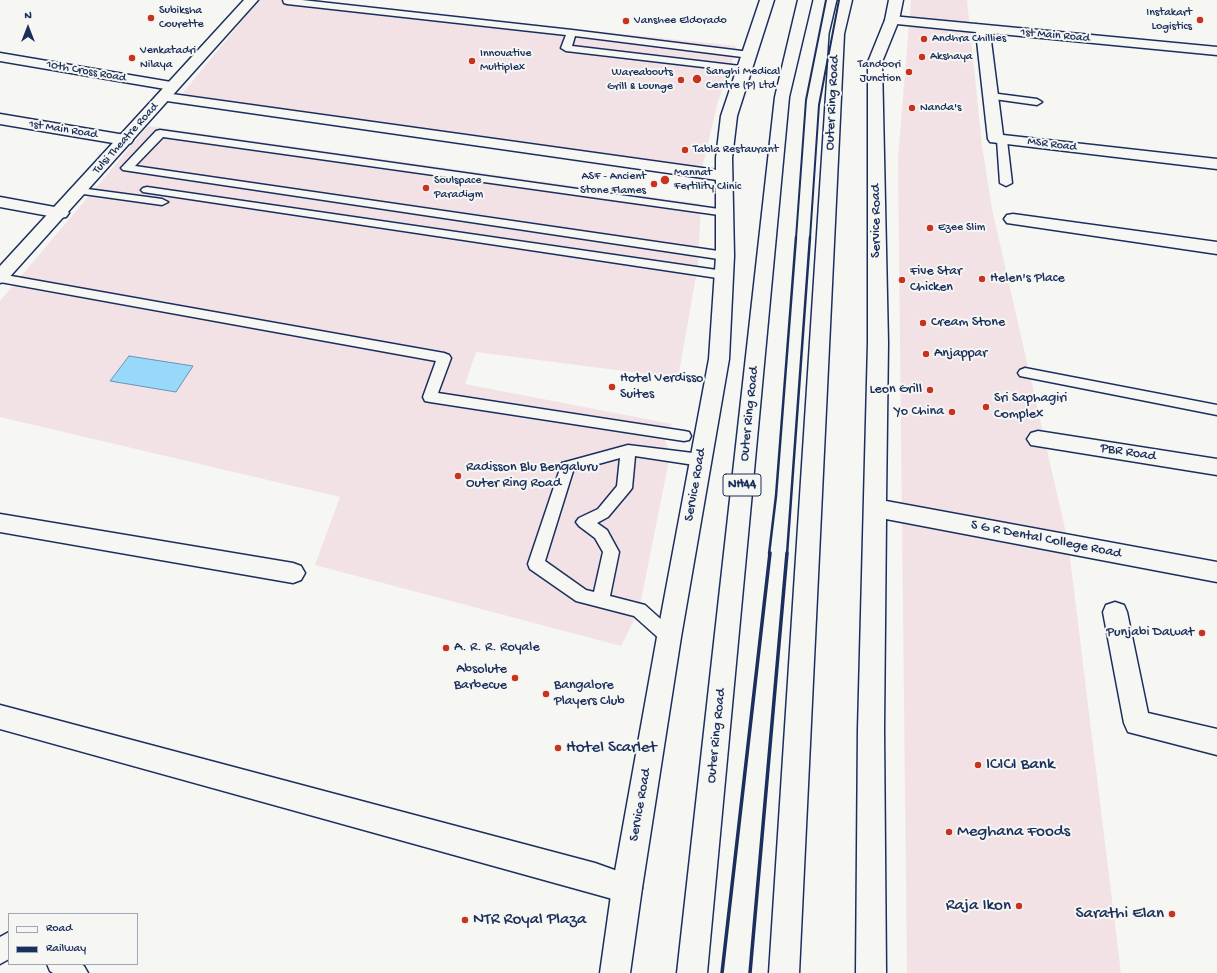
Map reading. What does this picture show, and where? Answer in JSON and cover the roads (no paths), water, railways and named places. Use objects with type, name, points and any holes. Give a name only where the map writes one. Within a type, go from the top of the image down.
[{"type":"main road","name":"Tulsi Theatre Road","points":[[0,277],[80,191],[251,0]]},
{"type":"main road","name":"Service Road","points":[[615,973],[627,888],[669,637],[719,359],[725,256],[726,213],[724,176],[729,116],[748,62],[767,0]]},
{"type":"main road","name":"Outer Ring Road","points":[[692,973],[782,97],[805,0]]},
{"type":"main road","name":"Outer Ring Road","points":[[784,973],[837,34],[845,0]]},
{"type":"main road","name":"Service Road","points":[[871,973],[871,730],[878,343],[875,62],[892,20],[896,0]]},
{"type":"main road","name":"1st Main Road","points":[[892,20],[1217,52]]},
{"type":"main road","points":[[983,30],[996,139],[1002,140]]},
{"type":"main road","name":"10th Cross Road","points":[[0,57],[168,91],[724,176]]},
{"type":"main road","name":"1st Main Road","points":[[0,119],[126,140]]},
{"type":"main road","name":"MSR Road","points":[[1002,140],[1217,164]]},
{"type":"main road","points":[[0,202],[60,213]]},
{"type":"main road","points":[[1013,219],[1217,248]]},
{"type":"main road","name":"PBR Road","points":[[1038,439],[1217,467]]},
{"type":"main road","name":"S G R Dental College Road","points":[[876,508],[1217,572]]},
{"type":"main road","points":[[0,524],[293,573]]},
{"type":"main road","points":[[1114,612],[1137,723],[1217,742]]},
{"type":"main road","points":[[0,717],[627,888]]},
{"type":"lane","points":[[287,1],[572,33],[748,62]]},
{"type":"lane","points":[[572,33],[566,48],[748,62]]},
{"type":"lane","points":[[991,96],[1037,102]]},
{"type":"lane","points":[[725,256],[126,168],[160,133],[726,213]]},
{"type":"lane","points":[[1002,140],[1006,183]]},
{"type":"lane","points":[[147,190],[724,275]]},
{"type":"lane","points":[[80,191],[181,205]]},
{"type":"lane","points":[[0,277],[444,358],[430,397],[684,436]]},
{"type":"lane","points":[[1025,373],[1217,410]]},
{"type":"lane","points":[[600,600],[611,552],[601,534],[584,522],[603,513],[624,488],[628,450]]},
{"type":"lane","points":[[669,637],[639,610],[582,596],[536,564],[567,467],[628,450],[701,460]]},
{"type":"lane","points":[[0,954],[8,943]]},
{"type":"lane","points":[[59,965],[77,973]]},
{"type":"water","points":[[129,356],[193,366],[176,392],[110,381]]},
{"type":"railway","points":[[796,238],[806,100],[826,0]]},
{"type":"railway","points":[[810,238],[819,105],[839,0]]},
{"type":"railway","points":[[769,554],[776,496],[796,237]]},
{"type":"railway","points":[[787,554],[810,237]]},
{"type":"railway","points":[[722,973],[770,553]]},
{"type":"railway","points":[[750,973],[787,553]]},
{"type":"place","name":"Subiksha Courette","points":[[151,18]]},
{"type":"place","name":"Instakart Logistics","points":[[1200,20]]},
{"type":"place","name":"Vanshee Eldorado","points":[[626,21]]},
{"type":"place","name":"Andhra Chillies","points":[[924,39]]},
{"type":"place","name":"Akshaya","points":[[922,57]]},
{"type":"place","name":"Venkatadri Nilaya","points":[[132,58]]},
{"type":"place","name":"Innovative Multiplex","points":[[472,61]]},
{"type":"place","name":"Tandoori Junction","points":[[909,72]]},
{"type":"place","name":"Sanghi Medical Centre (P) Ltd","points":[[697,79]]},
{"type":"place","name":"Wareabouts Grill & Lounge","points":[[681,80]]},
{"type":"place","name":"Nanda's","points":[[912,108]]},
{"type":"place","name":"Tabla Restaurant","points":[[685,150]]},
{"type":"place","name":"Mannat Fertility Clinic","points":[[665,180]]},
{"type":"place","name":"ASF - Ancient Stone Flames","points":[[654,184]]},
{"type":"place","name":"Soulspace Paradigm","points":[[426,188]]},
{"type":"place","name":"Ezee Slim","points":[[930,228]]},
{"type":"place","name":"Helen's Place","points":[[982,279]]},
{"type":"place","name":"Five Star Chicken","points":[[902,280]]},
{"type":"place","name":"Cream Stone","points":[[923,323]]},
{"type":"place","name":"Anjappar","points":[[926,354]]},
{"type":"place","name":"Hotel Verdisso Suites","points":[[612,387]]},
{"type":"place","name":"Leon Grill","points":[[930,390]]},
{"type":"place","name":"Sri Saphagiri Complex","points":[[986,407]]},
{"type":"place","name":"Yo China","points":[[952,412]]},
{"type":"place","name":"Radisson Blu Bengaluru Outer Ring Road","points":[[458,476]]},
{"type":"place","name":"Punjabi Dawat","points":[[1202,633]]},
{"type":"place","name":"A. R. R. Royale","points":[[446,648]]},
{"type":"place","name":"Absolute Barbecue","points":[[515,678]]},
{"type":"place","name":"Bangalore Players Club","points":[[546,694]]},
{"type":"place","name":"Hotel Scarlet","points":[[558,748]]},
{"type":"place","name":"ICICI Bank","points":[[978,765]]},
{"type":"place","name":"Meghana Foods","points":[[949,832]]},
{"type":"place","name":"Raja Ikon","points":[[1019,906]]},
{"type":"place","name":"Sarathi Elan","points":[[1172,914]]},
{"type":"place","name":"NTR Royal Plaza","points":[[465,920]]}]
